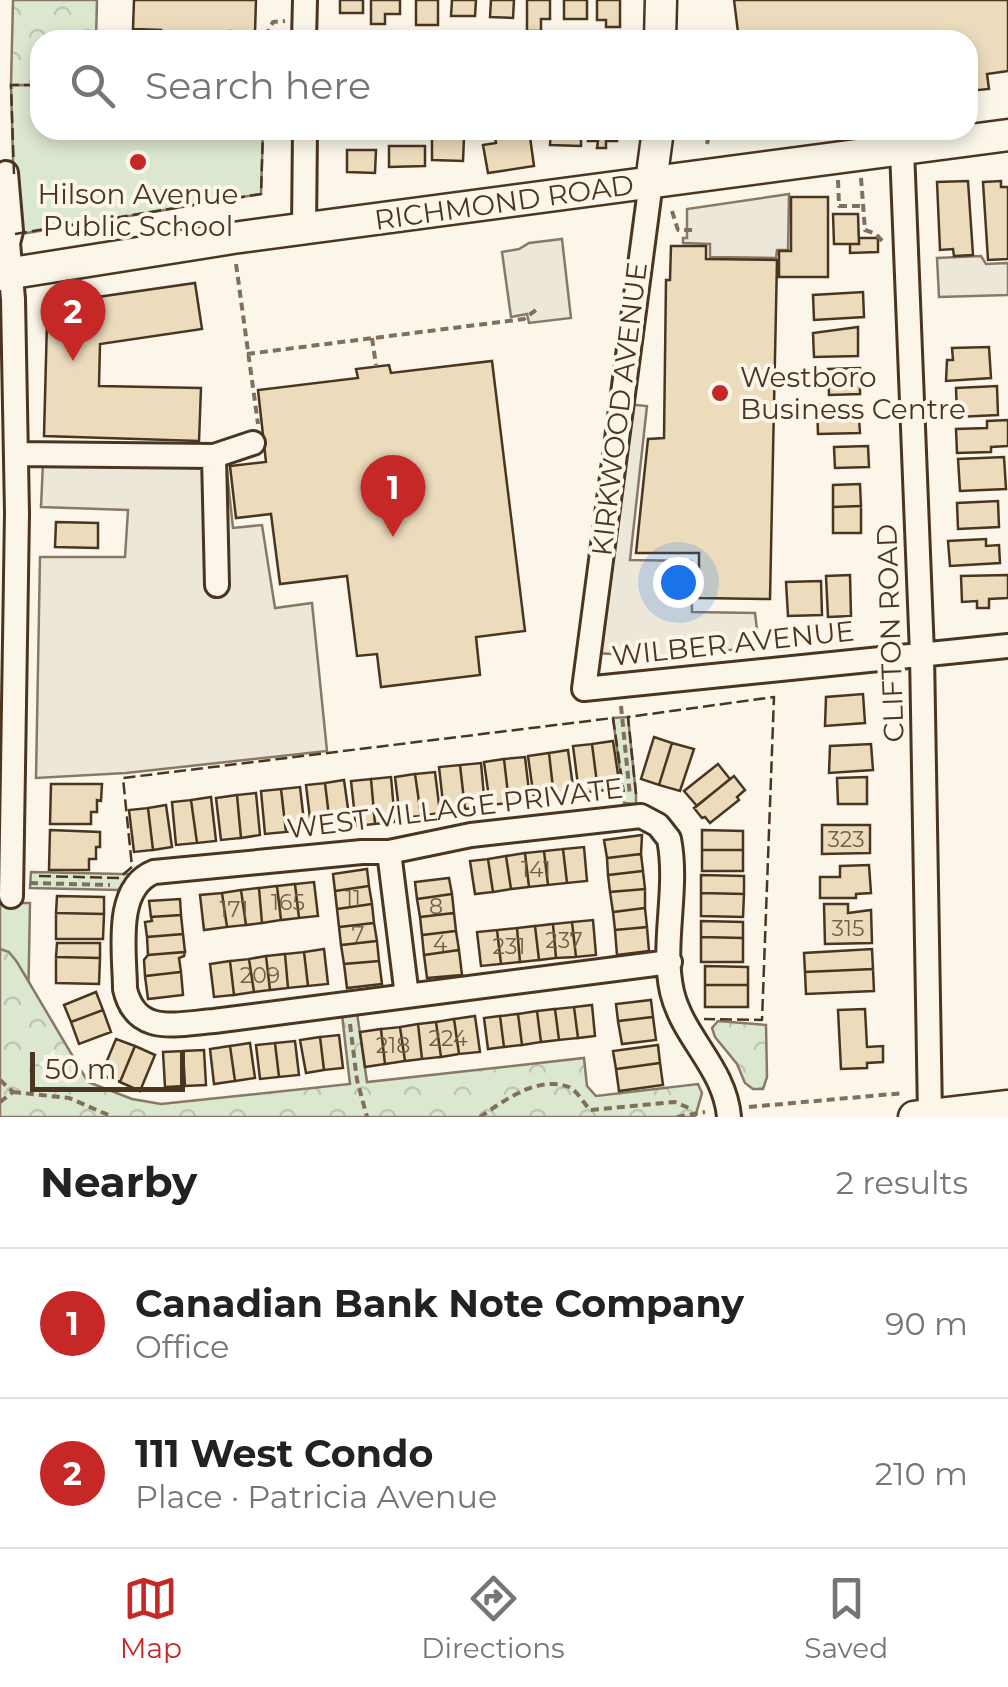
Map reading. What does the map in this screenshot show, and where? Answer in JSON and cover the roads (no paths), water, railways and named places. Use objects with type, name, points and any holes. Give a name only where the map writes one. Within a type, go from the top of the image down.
[{"type":"main road","points":[[660,30],[661,0]]},
{"type":"main road","name":"RICHMOND ROAD","points":[[978,139],[1008,135]]},
{"type":"main road","name":"KIRKWOOD AVENUE","points":[[651,182],[657,140]]},
{"type":"main road","name":"RICHMOND ROAD","points":[[6,274],[233,238],[973,140]]},
{"type":"main road","points":[[918,1108],[1008,1106]]},
{"type":"street","points":[[304,140],[304,230]]},
{"type":"street","name":"CLIFTON ROAD","points":[[902,150],[922,654],[918,1108]]},
{"type":"street","points":[[6,173],[6,274],[16,454],[8,515],[12,889]]},
{"type":"street","name":"KIRKWOOD AVENUE","points":[[584,688],[651,182]]},
{"type":"street","points":[[16,454],[214,456],[253,443]]},
{"type":"street","points":[[214,456],[217,585]]},
{"type":"street","name":"WILBER AVENUE","points":[[584,688],[1008,646]]},
{"type":"street","name":"WEST VILLAGE PRIVATE","points":[[407,996],[178,1024],[140,1018],[131,1010],[125,989],[126,911],[135,885],[154,872],[389,852],[471,835],[632,816],[650,819],[668,839],[670,962],[676,1007],[739,1112]]},
{"type":"street","points":[[389,852],[407,996],[670,962]]},
{"type":"place","name":"Hilson Avenue Public School","points":[[138,162]]},
{"type":"place","name":"111 West Condo","points":[[73,361]]},
{"type":"place","name":"Westboro Business Centre","points":[[720,393]]},
{"type":"place","name":"Canadian Bank Note Company","points":[[393,537]]}]
